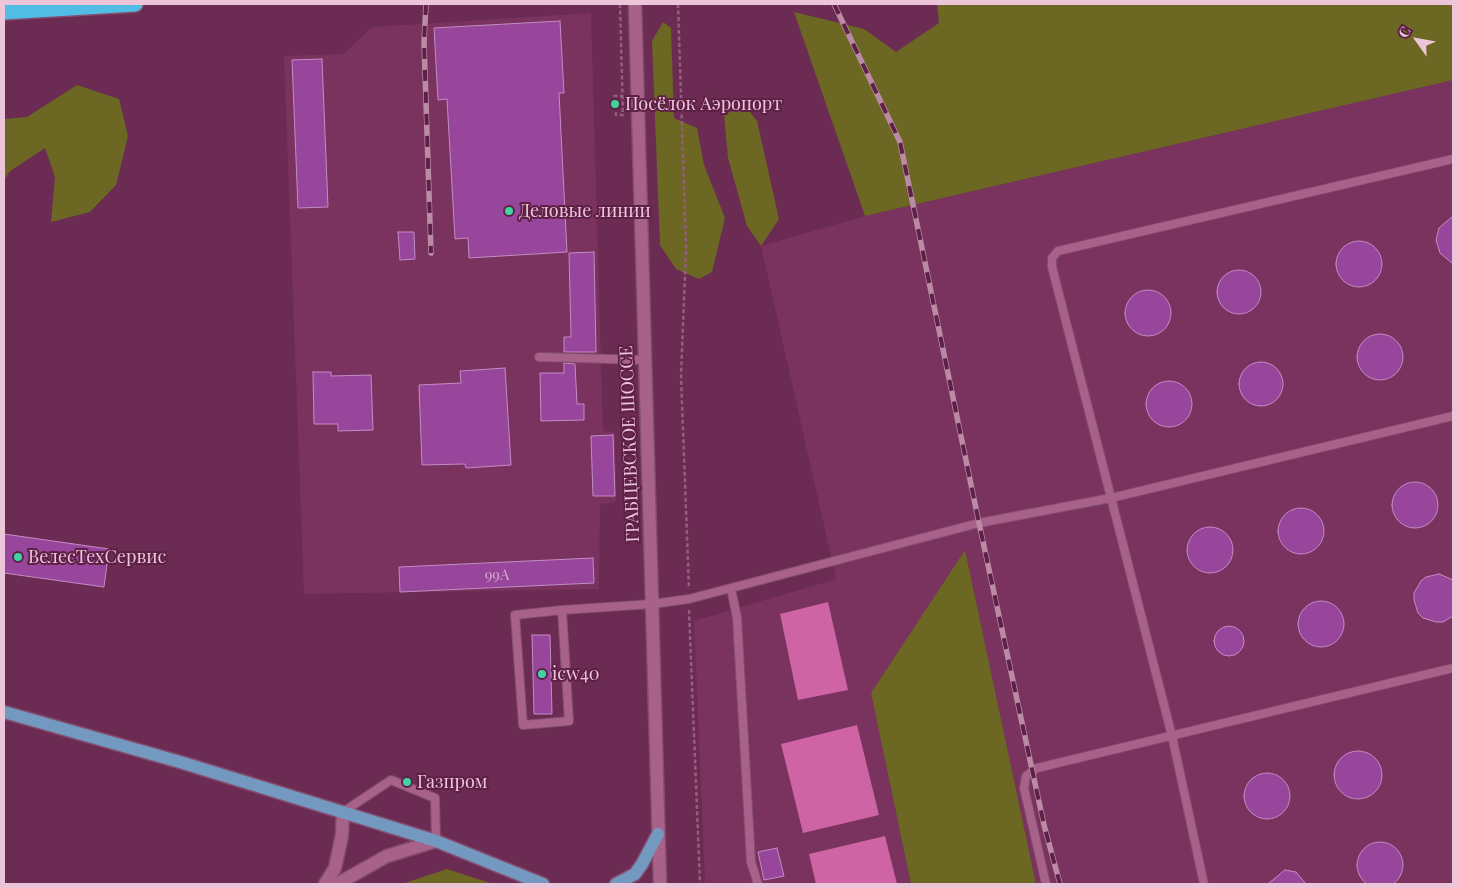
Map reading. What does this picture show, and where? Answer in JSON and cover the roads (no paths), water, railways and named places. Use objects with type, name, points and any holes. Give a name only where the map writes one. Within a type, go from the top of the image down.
[{"type":"highway","points":[[4,12],[134,4]]},
{"type":"main road","name":"ГРАБЦЕВСКОЕ ШОССЕ","points":[[635,4],[660,884]]},
{"type":"main road","points":[[4,712],[180,762],[436,840],[543,884]]},
{"type":"main road","points":[[325,884],[335,868],[342,835],[343,812]]},
{"type":"main road","points":[[616,884],[635,874],[658,834]]},
{"type":"main road","points":[[337,884],[388,856],[436,840]]},
{"type":"lane","points":[[1204,884],[1172,736],[1052,267],[1052,258],[1058,250],[1453,159]]},
{"type":"lane","points":[[539,357],[645,360]]},
{"type":"lane","points":[[562,610],[569,721],[523,724],[515,615],[562,610],[652,604],[689,599],[978,523],[1111,498],[1453,416]]},
{"type":"lane","points":[[731,588],[737,617],[751,862],[758,884]]},
{"type":"lane","points":[[1046,884],[1024,788],[1026,776],[1037,768],[1453,668]]},
{"type":"lane","points":[[343,812],[391,780],[435,798],[436,840]]},
{"type":"railway","points":[[426,4],[424,42],[431,253]]},
{"type":"railway","points":[[834,4],[900,142],[1044,825],[1060,884]]},
{"type":"place","name":"Посёлок Аэропорт","points":[[615,104]]},
{"type":"place","name":"Деловые линии","points":[[509,211]]},
{"type":"place","name":"ВелесТехСервис","points":[[18,557]]},
{"type":"place","name":"icw40","points":[[542,674]]},
{"type":"place","name":"Газпром","points":[[407,782]]}]
